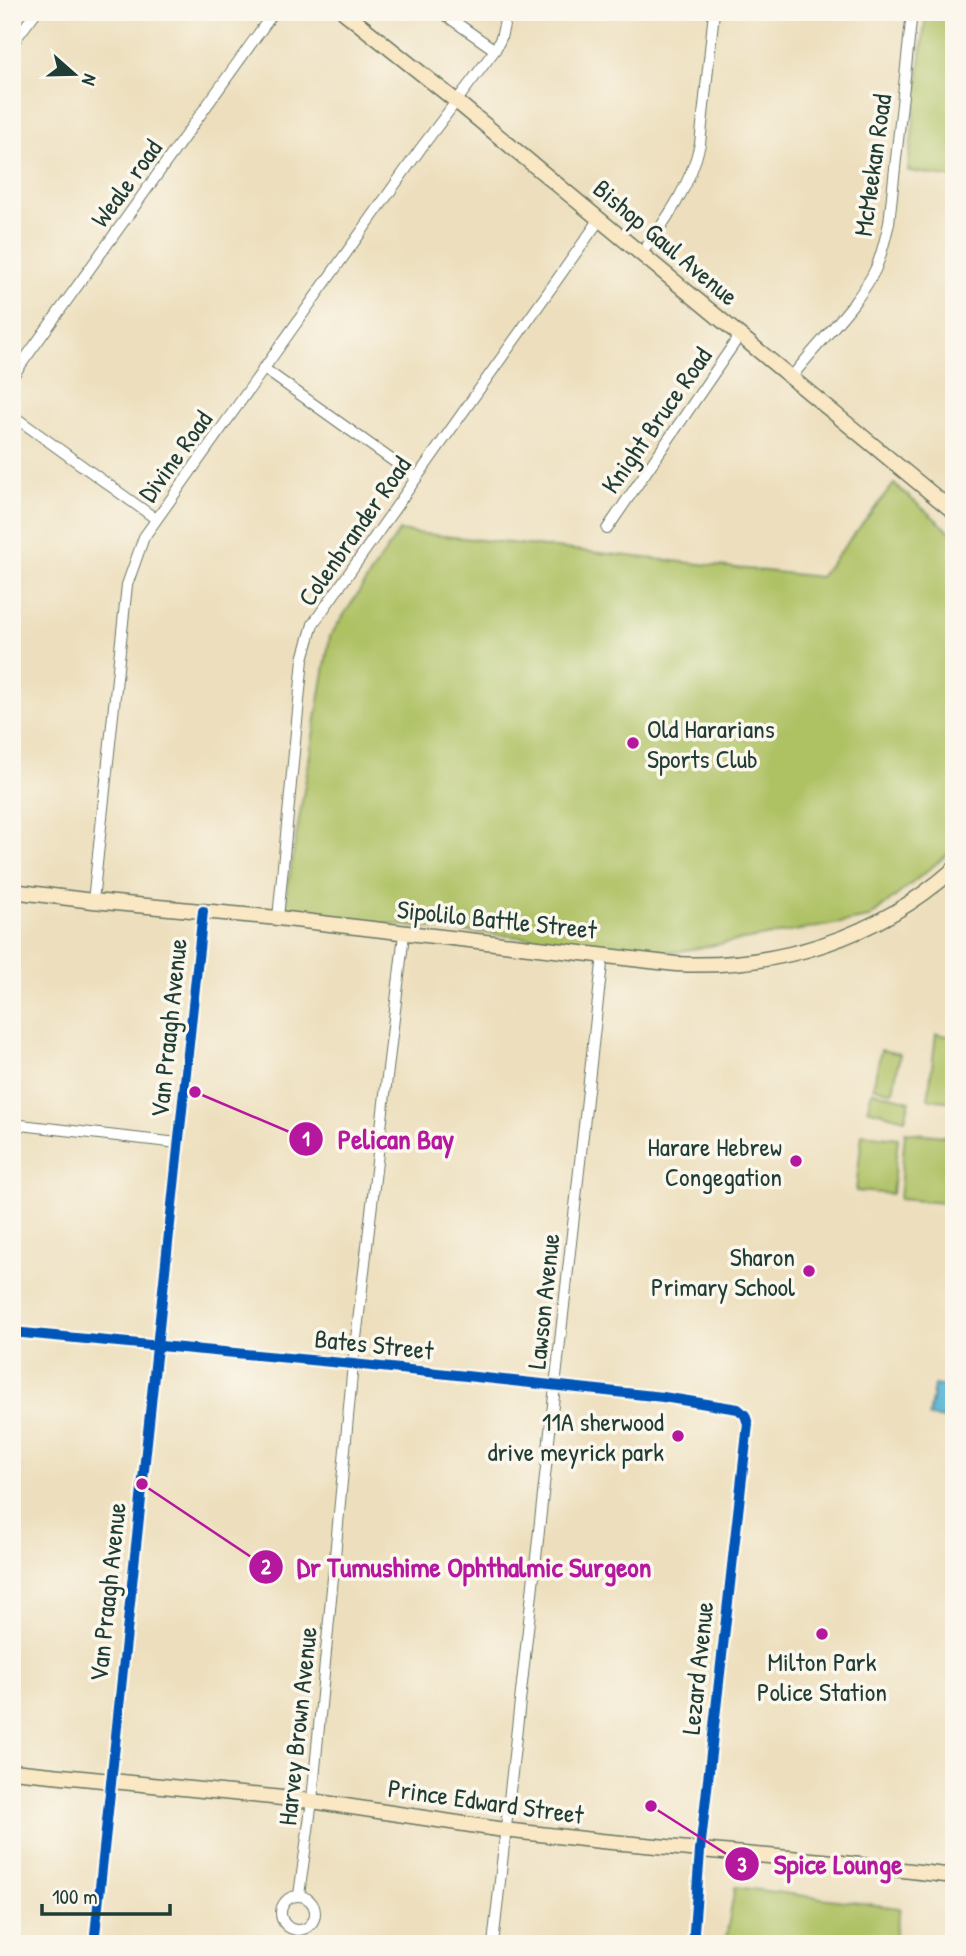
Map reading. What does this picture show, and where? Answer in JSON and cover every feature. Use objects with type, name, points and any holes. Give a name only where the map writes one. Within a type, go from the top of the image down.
[{"type":"main road","name":"Bishop Gaul Avenue","points":[[344,12],[600,219],[954,512]]},
{"type":"main road","name":"Sipolilo Battle Street","points":[[12,891],[707,966],[744,963],[814,949],[869,928],[896,912],[954,869]]},
{"type":"main road","name":"Prince Edward Street","points":[[12,1771],[312,1801],[504,1830],[699,1852],[834,1862],[954,1876]]},
{"type":"street","points":[[12,44],[36,12]]},
{"type":"street","name":"Weale road","points":[[12,377],[274,12]]},
{"type":"street","points":[[441,12],[495,50]]},
{"type":"street","name":"Divine Road","points":[[93,901],[127,585],[136,554],[156,519],[263,368],[495,50],[501,38],[507,12]]},
{"type":"street","points":[[641,254],[672,212],[695,165],[700,144],[714,12]]},
{"type":"street","name":"McMeekan Road","points":[[791,378],[863,290],[884,247],[889,223],[912,12]]},
{"type":"street","name":"Colenbrander Road","points":[[278,918],[306,641],[313,624],[600,219]]},
{"type":"street","name":"Knight Bruce Road","points":[[607,529],[740,335]]},
{"type":"street","points":[[263,368],[417,478]]},
{"type":"street","points":[[12,415],[156,519]]},
{"type":"street","name":"Van Praagh Avenue","points":[[94,1944],[203,911]]},
{"type":"street","name":"Harvey Brown Avenue","points":[[299,1895],[312,1801],[353,1364],[404,934]]},
{"type":"street","name":"Lawson Avenue","points":[[493,1944],[603,955]]},
{"type":"street","points":[[12,1124],[178,1143]]},
{"type":"street","name":"Bates Street","points":[[12,1332],[353,1364],[731,1406]]},
{"type":"street","name":"Lezard Avenue","points":[[693,1944],[699,1852],[748,1424],[745,1415],[731,1406]]},
{"type":"green space","points":[[926,12],[954,12],[954,178],[908,171]]},
{"type":"green space","name":"Old Hararians Sports Club","points":[[894,484],[954,535],[954,849],[869,918],[675,952],[283,914],[330,636],[399,531],[820,577]]},
{"type":"green space","points":[[936,1034],[954,1037],[954,1102],[928,1099]]},
{"type":"green space","points":[[881,1050],[900,1054],[893,1092],[873,1087]]},
{"type":"green space","points":[[872,1091],[910,1101],[905,1119],[867,1109]]},
{"type":"green space","points":[[905,1132],[954,1137],[954,1204],[899,1199]]},
{"type":"green space","points":[[862,1134],[898,1138],[892,1194],[856,1191]]},
{"type":"green space","points":[[735,1887],[900,1908],[893,1944],[725,1944]]},
{"type":"water","points":[[934,1385],[949,1387],[945,1419],[929,1417]]},
{"type":"waterway","points":[[943,1944],[950,1894]]},
{"type":"cycle path","points":[[94,1944],[203,911]]},
{"type":"cycle path","points":[[12,1332],[663,1397],[738,1409],[745,1415],[748,1424],[700,1851],[693,1944]]},
{"type":"place","name":"Old Hararians Sports Club","points":[[633,743]]},
{"type":"place","name":"Pelican Bay","points":[[195,1092]]},
{"type":"place","name":"Harare Hebrew Congegation","points":[[796,1161]]},
{"type":"place","name":"Sharon Primary School","points":[[809,1271]]},
{"type":"place","name":"11A sherwood drive meyrick park","points":[[678,1436]]},
{"type":"place","name":"Dr Tumushime Ophthalmic Surgeon","points":[[142,1484]]},
{"type":"place","name":"Milton Park Police Station","points":[[822,1634]]},
{"type":"place","name":"Spice Lounge","points":[[651,1806]]}]
